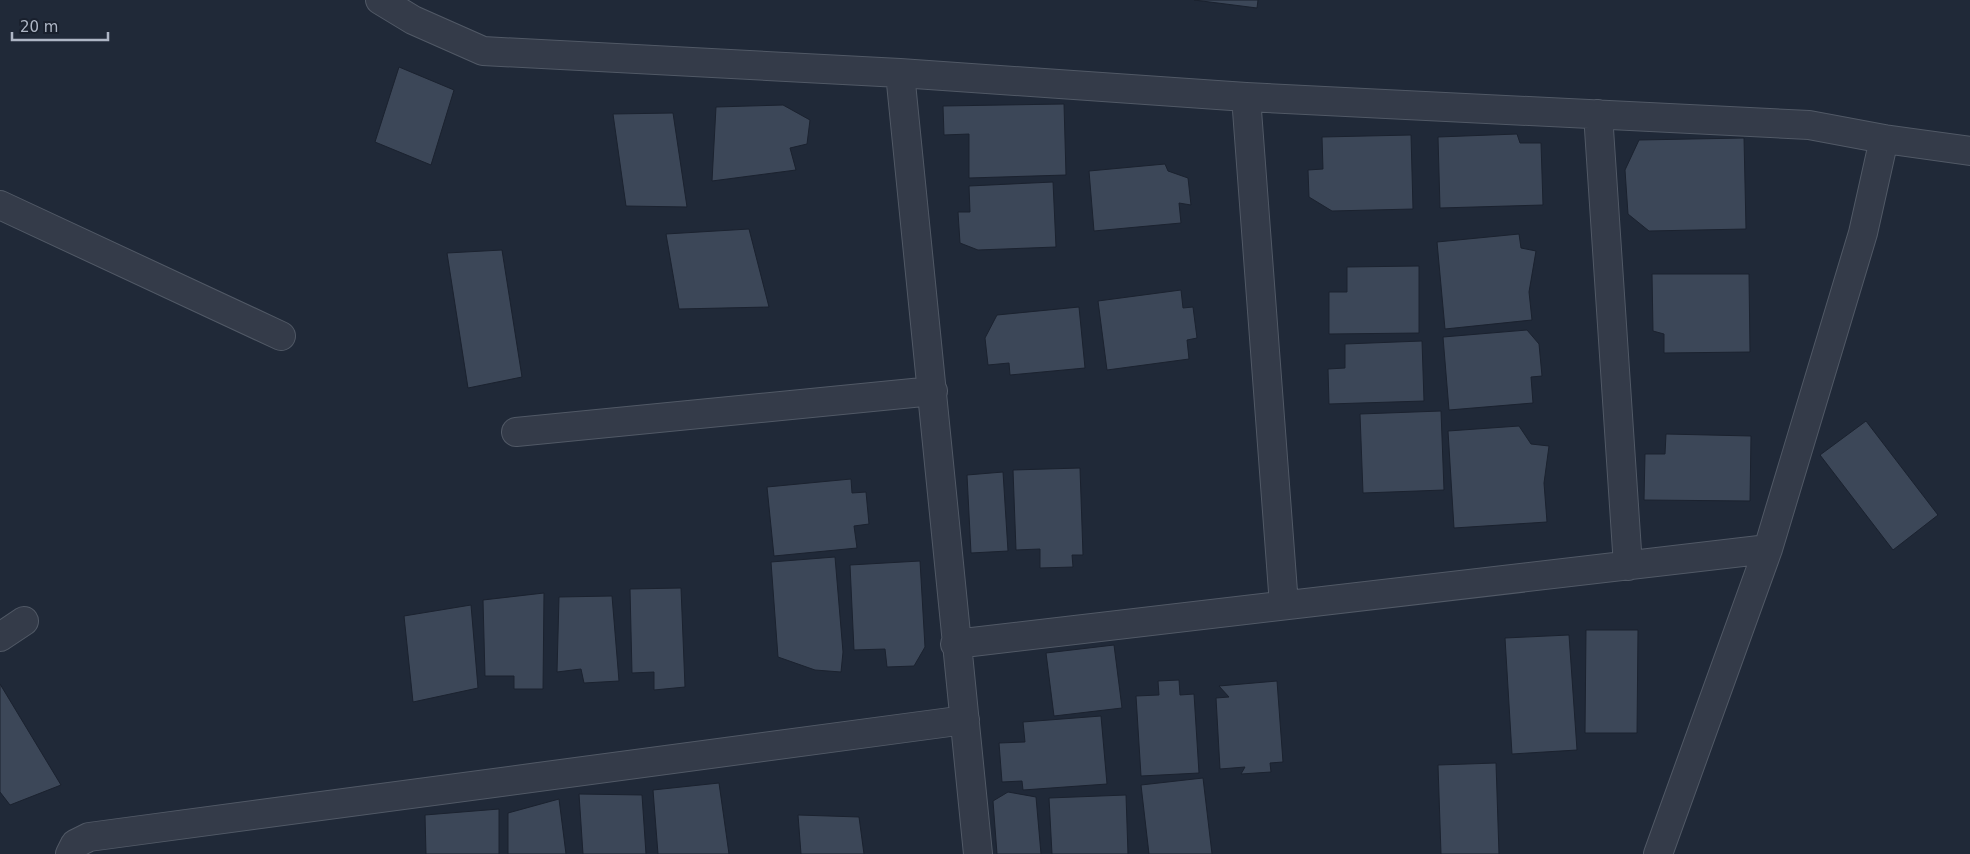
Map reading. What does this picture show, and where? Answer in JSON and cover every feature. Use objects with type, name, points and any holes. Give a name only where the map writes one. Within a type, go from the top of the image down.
[{"type":"street","points":[[380,0],[417,10],[483,51],[900,73],[1246,97],[1809,125],[1884,139],[1970,151]]},
{"type":"street","points":[[900,73],[933,391],[955,644],[965,720],[978,854]]},
{"type":"street","points":[[1246,97],[1284,605]]},
{"type":"street","points":[[1598,114],[1628,566]]},
{"type":"street","points":[[1658,854],[1768,549],[1863,233],[1884,139]]},
{"type":"street","points":[[0,205],[281,336]]},
{"type":"street","points":[[516,432],[933,391]]},
{"type":"street","points":[[955,644],[1768,549]]},
{"type":"street","points":[[0,637],[24,621]]},
{"type":"street","points":[[70,854],[75,844],[89,836],[965,720]]},
{"type":"building","points":[[1194,0],[1258,0],[1257,8]]},
{"type":"building","points":[[399,67],[454,90],[431,165],[375,142]]},
{"type":"building","points":[[1064,104],[1066,175],[969,178],[969,134],[944,135],[943,106]]},
{"type":"building","points":[[783,105],[810,120],[807,144],[790,148],[796,170],[712,181],[716,107]]},
{"type":"building","points":[[673,113],[687,207],[626,206],[613,114]]},
{"type":"building","points":[[1517,134],[1520,143],[1541,143],[1543,205],[1440,208],[1438,137]]},
{"type":"building","points":[[1411,135],[1413,209],[1332,211],[1309,197],[1308,170],[1323,169],[1322,137]]},
{"type":"building","points":[[1744,138],[1746,229],[1649,231],[1628,214],[1625,170],[1639,140]]},
{"type":"building","points":[[1165,164],[1168,171],[1188,178],[1191,205],[1179,203],[1181,223],[1094,231],[1089,171]]},
{"type":"building","points":[[1053,182],[1056,247],[978,250],[960,243],[958,212],[970,212],[969,186]]},
{"type":"building","points":[[749,229],[769,307],[679,309],[666,234]]},
{"type":"building","points":[[1519,234],[1521,248],[1536,251],[1529,292],[1532,320],[1445,329],[1437,242]]},
{"type":"building","points":[[502,250],[522,377],[468,388],[447,253]]},
{"type":"building","points":[[1419,266],[1419,333],[1329,334],[1329,292],[1347,292],[1347,267]]},
{"type":"building","points":[[1652,274],[1749,274],[1750,352],[1664,353],[1664,334],[1653,331]]},
{"type":"building","points":[[1181,290],[1183,308],[1193,307],[1197,338],[1187,340],[1189,359],[1107,370],[1098,301]]},
{"type":"building","points":[[1079,307],[1085,368],[1010,375],[1009,363],[988,365],[985,338],[997,315]]},
{"type":"building","points":[[1527,330],[1539,344],[1542,376],[1531,377],[1533,403],[1449,410],[1443,337]]},
{"type":"building","points":[[1422,341],[1424,401],[1329,404],[1328,369],[1345,368],[1345,344]]},
{"type":"building","points":[[1441,411],[1444,490],[1363,493],[1360,414]]},
{"type":"building","points":[[1866,421],[1938,515],[1893,550],[1820,455]]},
{"type":"building","points":[[1519,426],[1531,444],[1549,446],[1544,483],[1547,522],[1454,528],[1448,431]]},
{"type":"building","points":[[1666,434],[1751,436],[1750,501],[1644,500],[1645,454],[1665,454]]},
{"type":"building","points":[[1080,468],[1083,555],[1072,555],[1073,567],[1040,568],[1040,549],[1016,550],[1013,470]]},
{"type":"building","points":[[1003,472],[1008,551],[971,553],[967,475]]},
{"type":"building","points":[[851,479],[852,493],[866,492],[869,524],[854,526],[857,548],[774,556],[767,487]]},
{"type":"building","points":[[835,557],[843,652],[841,672],[815,670],[778,657],[771,562]]},
{"type":"building","points":[[920,561],[925,647],[914,666],[887,667],[885,649],[854,650],[850,565]]},
{"type":"building","points":[[681,588],[685,687],[654,690],[654,672],[632,673],[630,589]]},
{"type":"building","points":[[544,593],[543,689],[514,689],[514,676],[485,676],[483,600]]},
{"type":"building","points":[[612,596],[619,681],[584,683],[581,669],[557,672],[559,597]]},
{"type":"building","points":[[471,605],[478,688],[413,702],[404,616]]},
{"type":"building","points":[[1586,630],[1638,630],[1637,733],[1585,733]]},
{"type":"building","points":[[1569,635],[1577,750],[1512,754],[1505,638]]},
{"type":"building","points":[[1114,645],[1122,708],[1054,716],[1046,653]]},
{"type":"building","points":[[1179,680],[1180,695],[1194,694],[1199,773],[1141,776],[1136,696],[1159,695],[1158,681]]},
{"type":"building","points":[[1277,681],[1283,762],[1270,763],[1271,772],[1241,774],[1245,767],[1220,769],[1216,698],[1229,697],[1219,686]]},
{"type":"building","points":[[0,684],[61,785],[10,805],[0,792]]},
{"type":"building","points":[[1101,716],[1107,784],[1023,790],[1022,781],[1002,782],[999,743],[1025,742],[1023,722]]},
{"type":"building","points":[[1496,763],[1499,854],[1441,854],[1438,765]]},
{"type":"building","points":[[1203,778],[1212,854],[1149,854],[1141,785]]},
{"type":"building","points":[[719,783],[729,854],[658,854],[653,790]]},
{"type":"building","points":[[1008,792],[1036,797],[1041,854],[997,854],[993,801]]},
{"type":"building","points":[[579,794],[642,795],[646,854],[583,854]]},
{"type":"building","points":[[1126,795],[1128,854],[1052,854],[1049,798]]},
{"type":"building","points":[[559,799],[566,854],[508,854],[508,813]]},
{"type":"building","points":[[499,809],[499,854],[426,854],[425,815]]},
{"type":"building","points":[[798,815],[859,817],[864,854],[801,854]]}]
